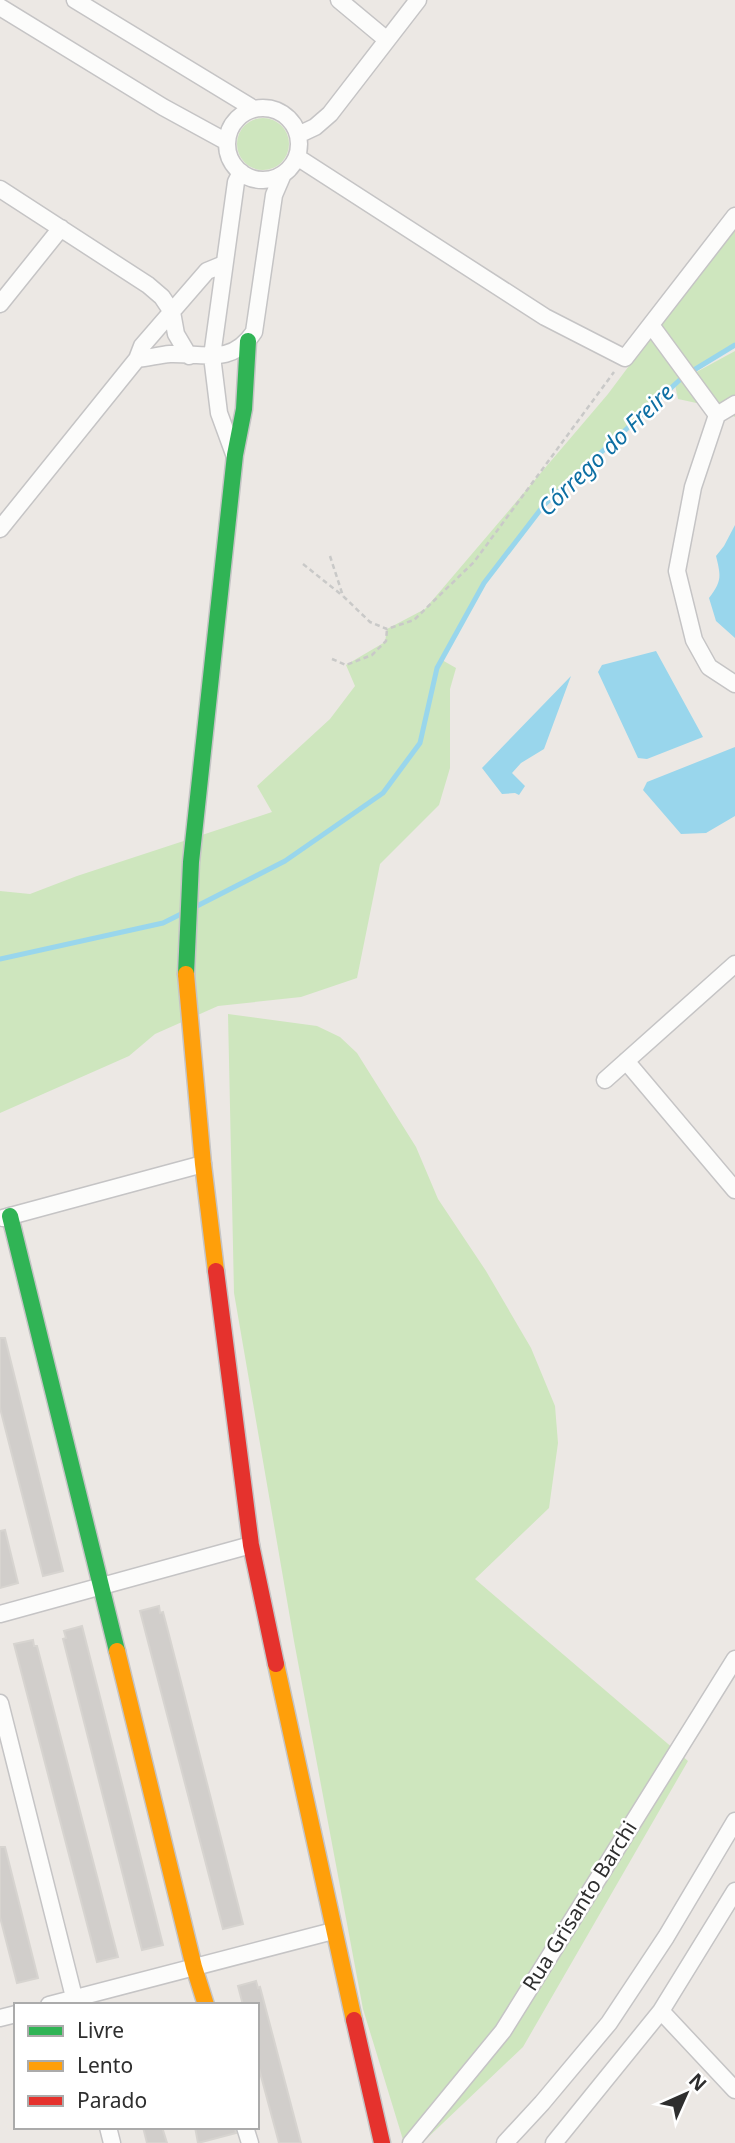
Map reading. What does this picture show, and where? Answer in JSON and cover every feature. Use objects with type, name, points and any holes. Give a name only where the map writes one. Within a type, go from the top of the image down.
[{"type":"street","points":[[75,0],[254,109]]},
{"type":"street","points":[[339,0],[387,40]]},
{"type":"street","points":[[298,135],[315,127],[330,114],[418,0]]},
{"type":"street","points":[[0,7],[163,107],[227,142]]},
{"type":"street","points":[[137,359],[170,354],[212,356],[231,353],[248,341],[254,332],[274,195],[283,174],[297,157],[299,146],[293,124],[276,110],[254,109],[243,114],[235,121],[227,142],[233,163],[241,172],[261,180],[283,174]]},
{"type":"street","points":[[297,157],[545,317],[625,358],[735,216]]},
{"type":"street","points":[[235,455],[219,413],[212,356],[236,182],[241,172]]},
{"type":"street","points":[[0,189],[148,285],[162,297],[172,312],[176,334],[189,356]]},
{"type":"street","points":[[0,304],[61,228]]},
{"type":"street","points":[[0,529],[137,359],[142,346],[207,271],[224,264]]},
{"type":"street","points":[[651,325],[717,415]]},
{"type":"street","points":[[248,341],[244,409],[235,455],[191,862],[186,974],[203,1164],[251,1545],[333,1930],[382,2143]]},
{"type":"street","points":[[735,404],[717,415],[693,487],[677,572],[694,640],[709,667],[735,684]]},
{"type":"street","points":[[606,1080],[733,970]]},
{"type":"street","points":[[626,1061],[735,1190]]},
{"type":"street","points":[[203,1164],[5,1217],[102,1586],[194,1967],[205,2003]]},
{"type":"street","points":[[0,1614],[251,1545]]},
{"type":"street","name":"Rua Grisanto Barchi","points":[[411,2143],[502,2031],[735,1659]]},
{"type":"street","points":[[0,1703],[75,2001],[333,1930]]},
{"type":"street","points":[[505,2143],[609,2023],[666,1937],[735,1821]]},
{"type":"street","points":[[558,2142],[661,2011],[735,1891]]},
{"type":"street","points":[[661,2011],[735,2090]]},
{"type":"path","points":[[303,564],[344,596],[370,622],[387,629],[414,620],[474,562],[625,358]]},
{"type":"path","points":[[330,556],[344,596]]},
{"type":"path","points":[[332,659],[346,665],[372,655],[386,641],[387,629]]},
{"type":"green space","points":[[263,118],[273,120],[281,126],[287,134],[287,154],[281,162],[273,168],[263,170],[253,168],[245,162],[239,154],[237,144],[239,134],[245,126],[253,120]]},
{"type":"green space","points":[[735,224],[735,346],[691,375],[735,351],[735,417],[715,407],[678,399],[675,385],[544,505],[484,583],[442,660],[456,668],[450,689],[450,768],[439,805],[380,864],[357,978],[301,997],[218,1006],[155,1034],[129,1056],[0,1113],[0,891],[30,894],[272,812],[257,786],[330,719],[355,686],[346,665],[385,642],[387,629],[425,609],[608,394]]},
{"type":"green space","points":[[228,1014],[317,1026],[340,1037],[357,1053],[416,1147],[438,1199],[486,1271],[531,1348],[555,1406],[558,1443],[549,1508],[475,1579],[688,1761],[523,2047],[422,2143],[404,2143],[363,2009],[294,1641],[234,1293]]},
{"type":"water","points":[[735,525],[735,638],[716,621],[709,598],[719,578],[716,556]]},
{"type":"water","points":[[656,651],[703,737],[647,759],[638,758],[598,672],[602,665]]},
{"type":"water","points":[[571,676],[544,749],[521,763],[512,773],[525,786],[519,795],[502,794],[482,768]]},
{"type":"water","points":[[735,747],[735,816],[706,833],[681,834],[643,790],[647,782]]},
{"type":"building","points":[[0,1338],[5,1338],[63,1571],[43,1576],[0,1408]]},
{"type":"building","points":[[5,1530],[18,1583],[0,1588],[0,1531]]},
{"type":"building","points":[[159,1606],[160,1613],[163,1612],[243,1924],[223,1929],[140,1611]]},
{"type":"building","points":[[82,1626],[163,1945],[142,1950],[63,1639],[66,1638],[64,1631]]},
{"type":"building","points":[[33,1640],[34,1646],[37,1646],[118,1957],[97,1962],[14,1644]]},
{"type":"building","points":[[0,1847],[5,1847],[38,1978],[17,1983],[0,1917]]},
{"type":"building","points":[[256,1981],[258,1988],[260,1987],[301,2143],[279,2143],[259,2068],[259,2003],[242,2003],[238,1986]]},
{"type":"building","points":[[144,2129],[163,2129],[167,2143],[147,2143]]},
{"type":"building","points":[[195,2129],[235,2129],[236,2133],[198,2143]]},
{"type":"waterway","name":"Córrego do Freire","points":[[195,907],[285,861],[383,793],[420,743],[437,668],[484,583],[544,505],[684,376],[735,345]]},
{"type":"waterway","name":"Córrego do Freire","points":[[0,959],[163,923],[183,913]]},
{"type":"traffic: fast","points":[[186,974],[191,862],[235,455],[244,409],[248,341]]},
{"type":"traffic: fast","points":[[10,1216],[117,1651]]},
{"type":"traffic: slow","points":[[186,974],[203,1164],[216,1271]]},
{"type":"traffic: slow","points":[[117,1651],[194,1967],[205,2003]]},
{"type":"traffic: slow","points":[[276,1664],[354,2020]]},
{"type":"traffic: jam","points":[[216,1271],[251,1545],[276,1664]]},
{"type":"traffic: jam","points":[[354,2020],[382,2143]]}]
